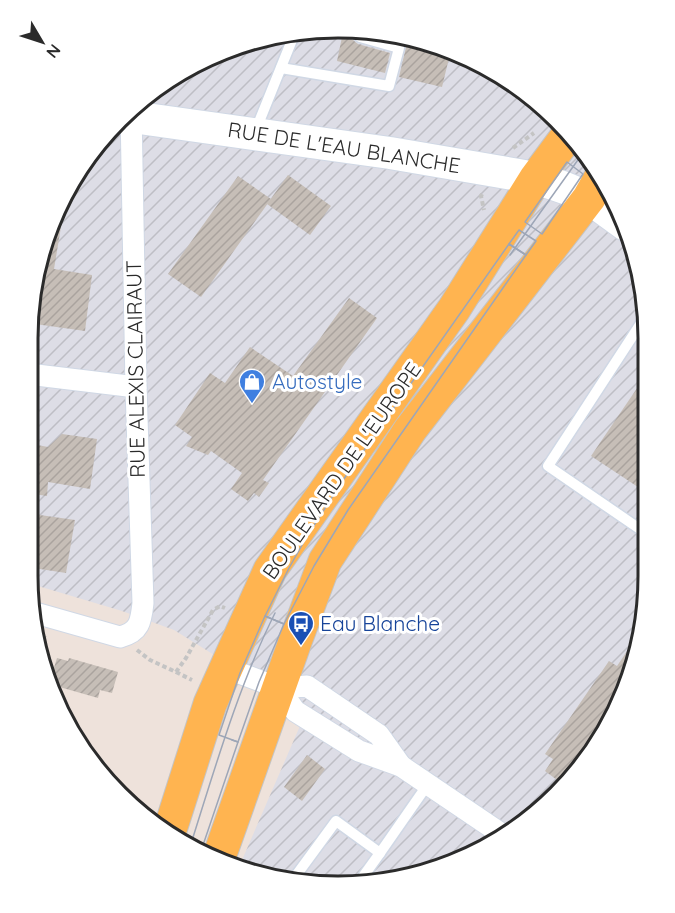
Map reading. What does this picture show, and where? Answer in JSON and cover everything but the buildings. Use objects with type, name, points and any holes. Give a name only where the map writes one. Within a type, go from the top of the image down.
[{"type":"main road","name":"BOULEVARD DE L'EUROPE","points":[[221,852],[326,561],[572,185],[569,147]]},
{"type":"main road","name":"BOULEVARD DE L'EUROPE","points":[[171,825],[210,704],[270,570],[454,309],[572,185]]},
{"type":"street","name":"RUE DE L'EAU BLANCHE","points":[[136,115],[390,153],[572,185]]},
{"type":"street","name":"RUE ALEXIS CLAIRAUT","points":[[129,121],[143,603],[141,620],[129,632]]},
{"type":"street","points":[[572,185],[611,214]]},
{"type":"street","points":[[38,375],[136,387]]},
{"type":"street","points":[[40,614],[129,632]]},
{"type":"street","points":[[226,668],[279,688],[307,686],[379,735],[401,765],[496,830]]},
{"type":"lane","points":[[281,68],[389,86],[399,48],[362,38]]},
{"type":"lane","points":[[255,133],[292,41]]},
{"type":"lane","points":[[638,328],[548,466],[638,528]]},
{"type":"lane","points":[[365,874],[428,784]]},
{"type":"lane","points":[[298,873],[336,821],[380,853]]},
{"type":"path","points":[[176,672],[213,610],[220,606],[227,608]]},
{"type":"path","points":[[129,632],[150,660],[196,682]]},
{"type":"shaded area","points":[[357,38],[396,43],[434,53],[470,68],[520,99],[550,125],[576,155],[607,205],[622,241],[632,279],[637,318],[638,576],[635,615],[622,672],[615,690],[597,726],[576,758],[550,788],[520,814],[470,845],[434,860],[396,870],[338,876],[279,870],[242,860],[306,712],[174,630],[122,611],[38,586],[38,318],[40,298],[53,241],[60,223],[78,187],[99,155],[125,125],[155,99],[205,68],[241,53],[298,40]]},
{"type":"tram line","points":[[573,154],[578,158]]},
{"type":"tram line","points":[[510,255],[579,159]]},
{"type":"tram line","points":[[567,162],[583,174],[542,234],[525,222],[567,162]]},
{"type":"tram line","points":[[519,230],[536,241],[526,255],[509,244],[519,230]]},
{"type":"tram line","points":[[509,244],[526,255],[348,510],[314,566],[284,624],[265,616],[306,538],[341,483],[509,244]]},
{"type":"tram line","points":[[193,838],[238,699],[275,613]]},
{"type":"tram line","points":[[265,616],[284,624],[259,682],[238,742],[219,735],[240,673],[265,616]]},
{"type":"tram line","points":[[203,844],[238,742],[232,740]]},
{"type":"place","name":"Autostyle","points":[[252,405]]},
{"type":"place","name":"Eau Blanche","points":[[301,647]]}]
